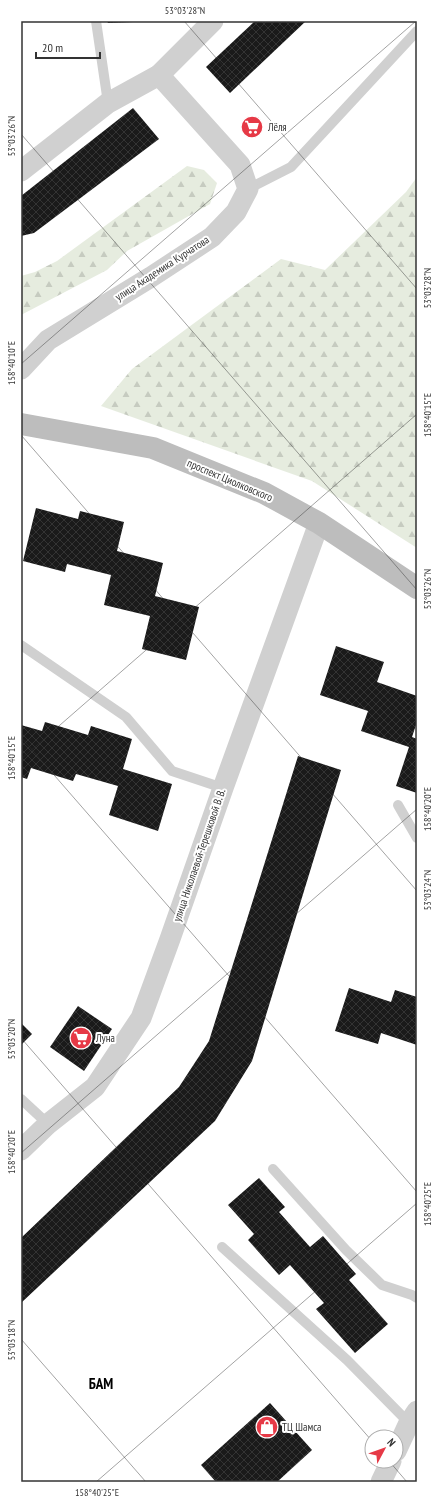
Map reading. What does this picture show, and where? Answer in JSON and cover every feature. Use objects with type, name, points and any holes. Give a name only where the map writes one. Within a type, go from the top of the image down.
[{"type":"main road","name":"проспект Циолковского","points":[[21,424],[153,448],[264,493],[318,523],[417,588]]},
{"type":"street","points":[[21,171],[108,103],[159,75],[213,21]]},
{"type":"street","points":[[159,75],[240,165],[248,189]]},
{"type":"street","name":"улица Академика Курчатова","points":[[21,369],[48,340],[151,278],[212,237],[236,212],[248,189]]},
{"type":"street","name":"улица Николаевой-Терешковой В. В.","points":[[21,1150],[48,1124],[95,1087],[141,1018],[318,523]]},
{"type":"street","points":[[404,1438],[414,1421]]},
{"type":"street","points":[[381,1482],[387,1469]]},
{"type":"lane","points":[[96,21],[108,103]]},
{"type":"lane","points":[[248,189],[291,168],[417,31]]},
{"type":"lane","points":[[21,645],[126,716],[172,771],[223,788]]},
{"type":"lane","points":[[398,805],[417,838]]},
{"type":"lane","points":[[21,1098],[48,1124]]},
{"type":"lane","points":[[273,1169],[346,1250],[382,1285],[417,1298]]},
{"type":"lane","points":[[222,1247],[414,1421]]},
{"type":"green space","points":[[187,166],[204,170],[217,183],[210,204],[127,251],[107,270],[21,315],[21,276],[35,272],[57,261]]},
{"type":"green space","points":[[417,177],[417,548],[312,481],[101,406],[132,369],[281,259],[325,270],[406,192]]},
{"type":"building","points":[[107,21],[133,21],[133,22],[108,23]]},
{"type":"building","points":[[255,21],[306,21],[230,93],[206,67]]},
{"type":"building","points":[[133,108],[159,139],[34,233],[21,236],[21,196]]},
{"type":"building","points":[[36,508],[78,519],[80,511],[124,522],[117,551],[163,563],[155,596],[199,607],[186,660],[142,649],[150,616],[104,605],[111,575],[67,564],[65,572],[23,561]]},
{"type":"building","points":[[336,646],[384,662],[377,682],[417,696],[417,722],[412,737],[417,739],[417,793],[396,786],[409,747],[361,731],[368,711],[320,695]]},
{"type":"building","points":[[45,722],[88,735],[91,726],[132,739],[123,769],[172,784],[158,831],[109,815],[118,786],[76,774],[73,781],[31,768],[27,779],[21,777],[21,725],[42,731]]},
{"type":"building","points":[[298,756],[341,770],[252,1061],[215,1121],[21,1303],[21,1238],[179,1087],[209,1041]]},
{"type":"building","points":[[349,988],[391,1002],[395,990],[417,997],[417,1045],[381,1033],[378,1044],[335,1031]]},
{"type":"building","name":"Луна","points":[[78,1006],[112,1029],[84,1071],[50,1047]]},
{"type":"building","points":[[21,1023],[32,1034],[21,1045]]},
{"type":"building","points":[[259,1178],[285,1207],[279,1212],[310,1247],[323,1236],[356,1274],[349,1280],[388,1324],[355,1353],[316,1309],[324,1303],[290,1265],[279,1275],[248,1240],[254,1234],[228,1205]]},
{"type":"building","name":"ТЦ Шамса","points":[[270,1403],[312,1450],[277,1482],[216,1482],[201,1465]]},
{"type":"place","name":"Лёля","points":[[252,127]]},
{"type":"place","name":"Луна","points":[[81,1038]]},
{"type":"place","name":"ТЦ Шамса","points":[[267,1427]]},
{"type":"district","name":"БАМ","points":[[101,1384]]}]
